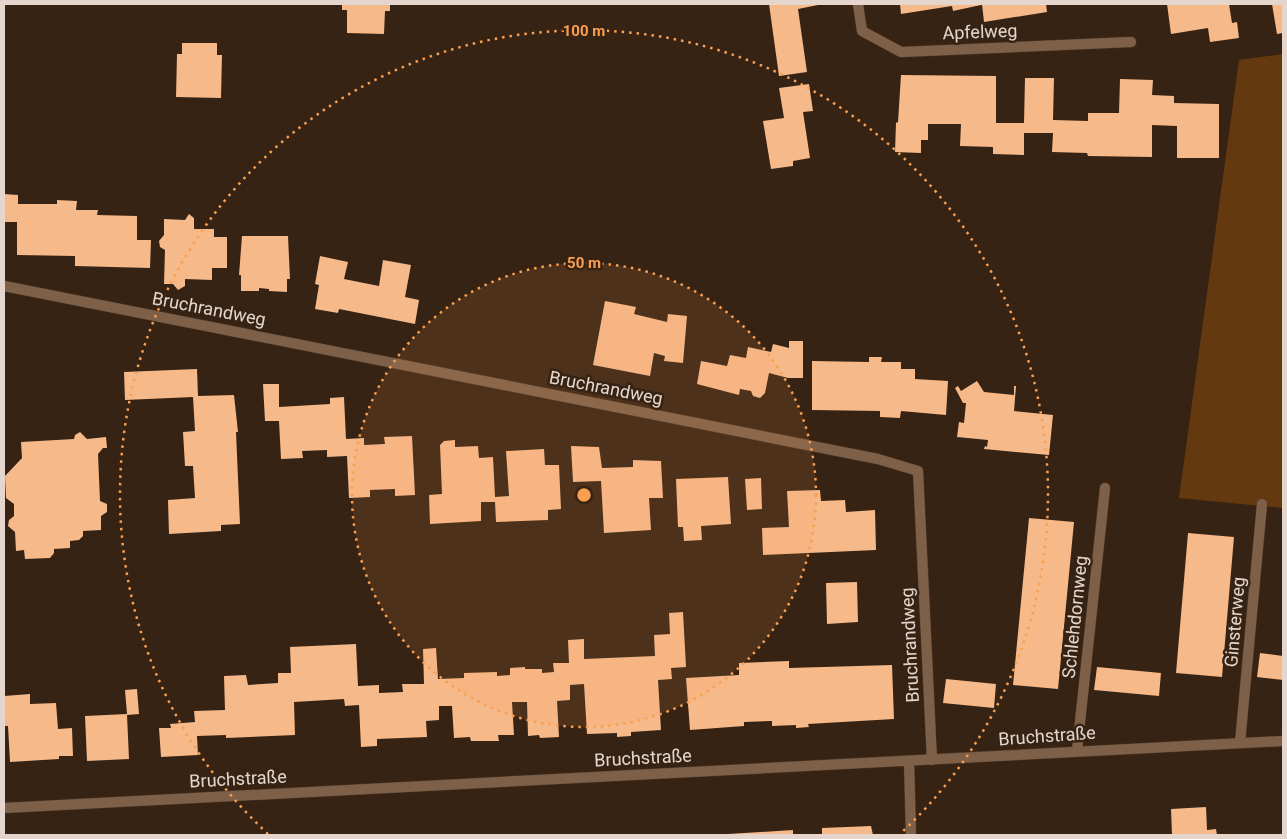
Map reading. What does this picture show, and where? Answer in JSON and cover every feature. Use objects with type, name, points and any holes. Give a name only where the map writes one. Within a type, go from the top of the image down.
[{"type":"street","name":"Apfelweg","points":[[858,4],[862,31],[901,52],[1131,42]]},
{"type":"street","name":"Bruchrandweg","points":[[4,286],[878,459],[918,471],[932,760]]},
{"type":"street","name":"Schlehdornweg","points":[[1077,750],[1106,488]]},
{"type":"street","name":"Ginsterweg","points":[[1240,743],[1262,504]]},
{"type":"street","name":"Bruchstraße","points":[[4,808],[932,760],[1077,750],[1283,741]]},
{"type":"street","points":[[909,761],[911,835]]},
{"type":"shaded area","points":[[1283,54],[1283,508],[1179,498],[1239,60]]},
{"type":"building","points":[[342,4],[390,4],[390,11],[385,11],[384,34],[347,33],[347,10],[342,10]]},
{"type":"building","points":[[769,4],[823,4],[798,9],[807,72],[779,76]]},
{"type":"building","points":[[900,4],[981,5],[953,11],[952,6],[901,14]]},
{"type":"building","points":[[982,4],[1046,4],[1047,12],[984,22]]},
{"type":"building","points":[[1167,4],[1229,4],[1232,23],[1237,22],[1239,38],[1210,42],[1208,28],[1171,34]]},
{"type":"building","points":[[1272,4],[1283,4],[1283,33],[1277,34]]},
{"type":"building","points":[[182,43],[217,43],[217,55],[222,55],[221,98],[176,97],[177,54],[182,54]]},
{"type":"building","points":[[901,75],[996,76],[996,123],[1024,123],[1025,78],[1054,78],[1053,120],[1088,121],[1088,113],[1119,113],[1120,79],[1153,80],[1152,95],[1174,96],[1174,103],[1219,104],[1219,158],[1177,158],[1177,126],[1152,125],[1152,157],[1088,156],[1087,153],[1052,152],[1053,133],[1024,133],[1024,155],[993,154],[993,147],[960,146],[961,124],[928,124],[928,140],[921,140],[921,153],[895,152]]},
{"type":"building","points":[[809,84],[813,111],[803,112],[810,158],[793,161],[793,166],[771,169],[763,121],[784,118],[779,88]]},
{"type":"building","points":[[4,194],[18,195],[18,204],[57,204],[57,200],[77,201],[76,210],[98,210],[97,215],[137,216],[137,240],[151,240],[150,268],[75,266],[75,256],[17,255],[17,222],[4,222]]},
{"type":"building","points":[[189,214],[194,218],[194,229],[214,229],[214,237],[227,237],[227,268],[212,268],[212,280],[185,279],[185,286],[178,290],[173,284],[164,284],[165,250],[160,247],[159,241],[164,235],[164,219],[185,220]]},
{"type":"building","points":[[242,236],[288,236],[290,279],[287,279],[287,292],[269,291],[269,289],[259,288],[259,291],[241,291],[241,275],[239,275]]},
{"type":"building","points":[[320,256],[348,262],[344,279],[379,286],[383,260],[411,265],[405,297],[419,300],[415,324],[339,309],[338,313],[315,309],[319,285],[315,284]]},
{"type":"building","points":[[605,301],[636,307],[634,314],[667,322],[668,314],[687,316],[683,363],[664,361],[665,356],[654,353],[650,376],[593,365]]},
{"type":"building","points":[[789,341],[803,341],[803,378],[788,378],[769,373],[765,393],[760,398],[753,396],[751,391],[740,389],[739,395],[697,384],[701,361],[727,366],[730,355],[746,358],[748,347],[771,352],[773,344],[789,348]]},
{"type":"building","points":[[869,357],[882,357],[881,362],[901,362],[901,369],[915,369],[915,379],[948,381],[946,415],[901,411],[900,418],[880,417],[880,411],[812,410],[812,361],[869,362]]},
{"type":"building","points":[[197,369],[198,396],[234,395],[238,432],[236,432],[240,524],[221,525],[221,531],[169,534],[168,500],[195,498],[193,466],[185,466],[183,432],[195,431],[193,397],[125,400],[124,372]]},
{"type":"building","points":[[977,381],[984,392],[1014,395],[1014,386],[1016,386],[1014,411],[1053,415],[1049,455],[984,449],[985,446],[987,447],[988,440],[957,437],[959,422],[964,423],[966,403],[963,403],[955,388],[958,386],[961,391]]},
{"type":"building","points":[[263,384],[279,384],[279,407],[330,404],[330,398],[344,397],[346,439],[364,438],[364,445],[385,444],[384,437],[412,436],[415,495],[395,496],[395,489],[370,490],[370,497],[349,498],[347,456],[327,457],[327,450],[302,451],[303,458],[281,459],[279,421],[265,421]]},
{"type":"building","points":[[80,432],[87,439],[106,437],[107,448],[103,448],[98,454],[100,501],[107,504],[107,512],[101,516],[101,530],[83,531],[83,536],[79,540],[70,541],[70,548],[54,549],[54,553],[50,558],[25,559],[24,550],[16,551],[15,532],[8,526],[9,520],[14,516],[14,504],[6,498],[5,476],[22,458],[21,442],[74,439],[75,435]]},
{"type":"building","points":[[455,440],[455,447],[478,446],[479,458],[493,457],[495,497],[509,496],[506,451],[544,449],[545,465],[559,465],[561,509],[548,510],[548,520],[496,522],[495,502],[481,502],[481,521],[430,524],[429,495],[442,494],[440,445],[444,441]]},
{"type":"building","points":[[571,446],[599,447],[602,468],[633,467],[633,460],[661,461],[663,498],[649,498],[651,530],[604,533],[601,481],[573,482]]},
{"type":"building","points":[[728,477],[731,524],[701,526],[702,540],[684,541],[683,527],[678,527],[676,479]]},
{"type":"building","points":[[761,478],[762,509],[747,510],[745,479]]},
{"type":"building","points":[[820,490],[821,501],[845,500],[846,512],[875,510],[876,550],[763,555],[762,528],[789,527],[787,491]]},
{"type":"building","points":[[1029,518],[1074,522],[1058,689],[1013,685]]},
{"type":"building","points":[[1188,533],[1234,537],[1222,677],[1176,673]]},
{"type":"building","points":[[857,582],[858,622],[827,624],[826,583]]},
{"type":"building","points":[[683,612],[686,667],[671,668],[672,679],[658,680],[661,730],[631,732],[631,736],[617,737],[617,733],[587,734],[584,684],[570,685],[570,700],[557,701],[559,737],[540,738],[539,735],[528,736],[527,702],[512,702],[514,735],[498,735],[499,741],[471,741],[470,737],[454,738],[452,706],[439,706],[439,720],[426,721],[427,737],[377,739],[377,746],[361,747],[359,705],[345,706],[344,699],[294,702],[295,735],[226,738],[226,735],[197,736],[198,755],[161,757],[159,728],[171,728],[170,724],[195,722],[194,711],[225,710],[224,676],[246,675],[248,685],[278,683],[278,673],[291,673],[290,647],[356,644],[358,686],[379,685],[379,693],[403,692],[402,684],[424,684],[423,649],[436,648],[438,679],[464,678],[464,673],[497,672],[497,676],[510,675],[510,668],[525,667],[525,669],[542,669],[542,673],[554,672],[553,663],[569,663],[568,640],[584,639],[584,659],[655,656],[654,635],[670,634],[669,613]]},
{"type":"building","points":[[1260,653],[1283,656],[1283,680],[1257,677]]},
{"type":"building","points":[[789,661],[789,668],[892,665],[894,719],[808,724],[809,727],[796,728],[796,725],[772,726],[772,721],[744,722],[744,726],[690,730],[686,678],[739,675],[739,663]]},
{"type":"building","points":[[1097,667],[1161,673],[1159,696],[1094,690]]},
{"type":"building","points":[[946,679],[996,684],[994,708],[943,703]]},
{"type":"building","points":[[137,689],[139,714],[127,715],[129,759],[87,761],[85,716],[127,714],[125,690]]},
{"type":"building","points":[[30,694],[30,704],[56,703],[58,729],[72,728],[73,756],[59,756],[59,759],[10,762],[8,726],[4,726],[4,696]]},
{"type":"building","points":[[1206,807],[1207,830],[1216,829],[1217,835],[1172,835],[1171,809]]},
{"type":"building","points":[[871,826],[873,835],[822,835],[822,828]]},
{"type":"building","points":[[793,830],[793,835],[728,835],[728,834]]}]
